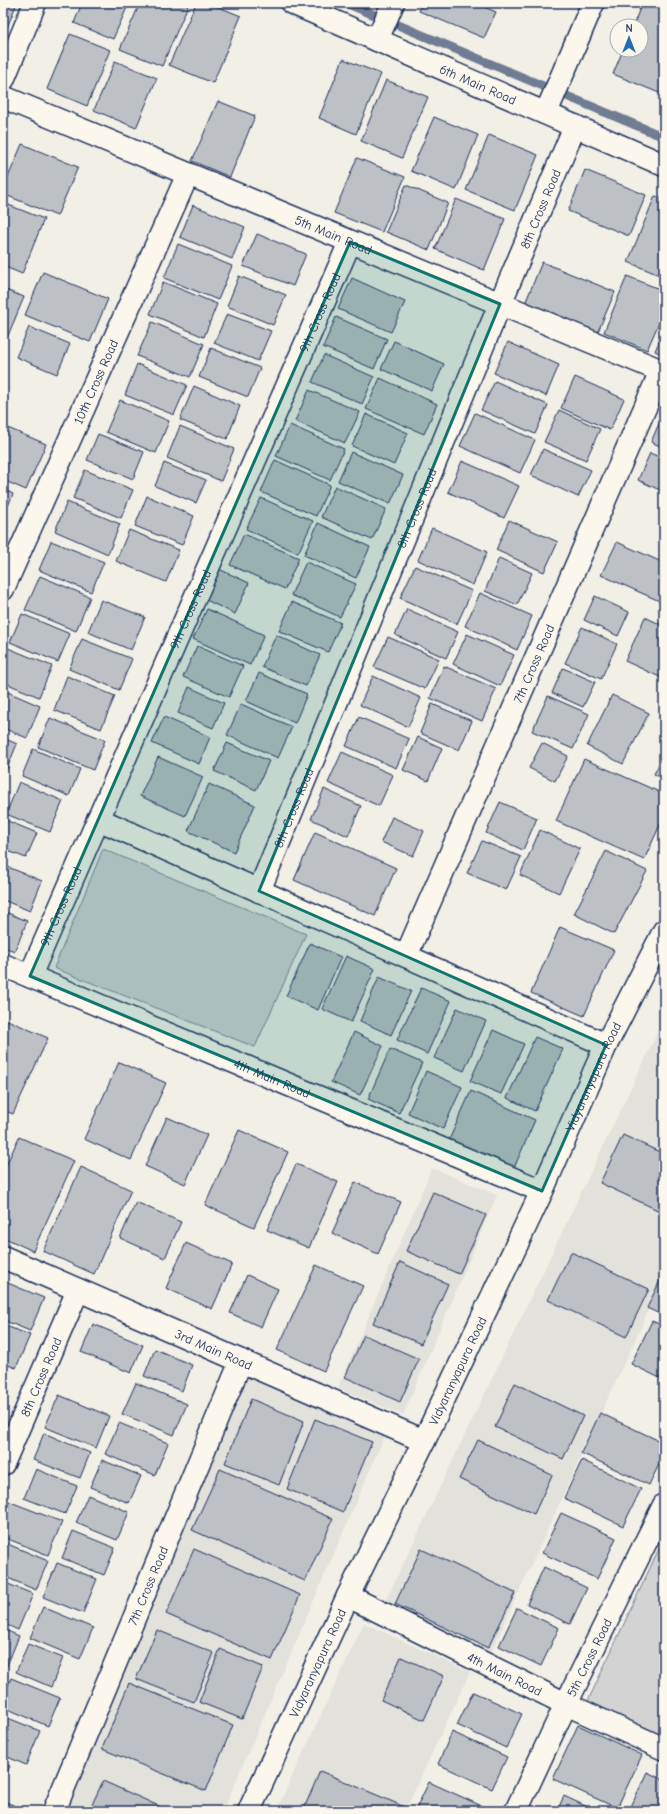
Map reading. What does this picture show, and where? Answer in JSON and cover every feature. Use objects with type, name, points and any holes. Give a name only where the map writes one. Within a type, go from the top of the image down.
[{"type":"street","points":[[3,80],[35,3]]},
{"type":"street","name":"6th Main Road","points":[[292,3],[664,165]]},
{"type":"street","points":[[546,113],[593,3]]},
{"type":"street","points":[[377,40],[390,10]]},
{"type":"street","name":"5th Main Road","points":[[3,97],[662,371]]},
{"type":"street","name":"8th Cross Road","points":[[259,891],[500,304],[576,126]]},
{"type":"street","name":"10th Cross Road","points":[[3,589],[188,174]]},
{"type":"street","name":"9th Cross Road","points":[[30,976],[350,242]]},
{"type":"street","name":"7th Cross Road","points":[[406,956],[662,371]]},
{"type":"street","points":[[98,819],[606,1045]]},
{"type":"street","name":"Vidyaranyapura Road","points":[[249,1811],[348,1596],[424,1441],[542,1191],[606,1045],[664,931]]},
{"type":"street","name":"4th Main Road","points":[[3,965],[542,1191]]},
{"type":"street","name":"3rd Main Road","points":[[3,1257],[424,1441]]},
{"type":"street","name":"8th Cross Road","points":[[3,1464],[78,1290]]},
{"type":"street","name":"7th Cross Road","points":[[54,1811],[241,1361]]},
{"type":"street","name":"5th Cross Road","points":[[516,1811],[566,1704],[664,1505]]},
{"type":"street","name":"4th Main Road","points":[[348,1596],[566,1704],[664,1749]]},
{"type":"highlighted area","points":[[350,242],[500,304],[259,891],[606,1045],[542,1191],[30,976]]},
{"type":"shaded area","points":[[103,849],[306,934],[255,1047],[54,968]]},
{"type":"shaded area","points":[[664,1019],[664,1277],[490,1654],[384,1604]]},
{"type":"shaded area","points":[[432,1168],[497,1195],[403,1415],[338,1388]]},
{"type":"shaded area","points":[[248,1377],[385,1435],[223,1811],[60,1811]]},
{"type":"shaded area","points":[[664,1538],[664,1738],[587,1703]]},
{"type":"shaded area","points":[[364,1623],[470,1672],[405,1811],[276,1811]]},
{"type":"building","points":[[3,3],[17,3],[3,37]]},
{"type":"building","points":[[82,3],[129,3],[113,39],[74,23]]},
{"type":"building","points":[[140,3],[189,3],[162,66],[120,49]]},
{"type":"building","points":[[196,3],[209,3],[241,16],[213,83],[169,65]]},
{"type":"building","points":[[422,3],[475,3],[496,12],[484,38],[419,11]]},
{"type":"building","points":[[642,3],[664,3],[664,95],[613,74],[620,58],[649,58],[649,18],[636,18]]},
{"type":"building","points":[[70,34],[110,50],[87,106],[47,89]]},
{"type":"building","points":[[343,59],[381,74],[356,134],[319,118]]},
{"type":"building","points":[[115,61],[157,78],[136,128],[94,110]]},
{"type":"building","points":[[386,80],[428,97],[402,158],[361,141]]},
{"type":"building","points":[[218,101],[255,116],[230,177],[192,161]]},
{"type":"building","points":[[434,117],[478,135],[456,190],[411,171]]},
{"type":"building","points":[[489,135],[538,155],[515,210],[466,190]]},
{"type":"building","points":[[22,144],[78,167],[57,216],[3,194],[3,189]]},
{"type":"building","points":[[357,158],[405,177],[382,232],[334,213]]},
{"type":"building","points":[[585,170],[646,195],[629,236],[568,211]]},
{"type":"building","points":[[406,185],[448,203],[429,250],[386,232]]},
{"type":"building","points":[[655,196],[664,199],[664,277],[628,262]]},
{"type":"building","points":[[456,199],[505,219],[484,270],[435,249]]},
{"type":"building","points":[[6,204],[44,219],[22,274],[3,266],[3,211]]},
{"type":"building","points":[[193,205],[245,227],[232,259],[180,237]]},
{"type":"building","points":[[257,234],[306,254],[293,286],[243,266]]},
{"type":"building","points":[[178,244],[232,266],[218,300],[164,278]]},
{"type":"building","points":[[542,262],[615,292],[596,336],[524,306]]},
{"type":"building","points":[[43,272],[108,299],[90,342],[25,315]]},
{"type":"building","points":[[239,276],[286,295],[273,325],[227,306]]},
{"type":"building","points":[[627,276],[664,291],[664,311],[647,350],[604,332]]},
{"type":"building","points":[[352,278],[405,302],[391,332],[338,309]]},
{"type":"building","points":[[163,282],[217,304],[204,337],[150,314]]},
{"type":"building","points":[[3,289],[24,297],[7,338],[3,336]]},
{"type":"building","points":[[227,314],[271,331],[258,361],[214,343]]},
{"type":"building","points":[[336,317],[387,339],[374,369],[323,347]]},
{"type":"building","points":[[152,322],[204,344],[190,377],[137,356]]},
{"type":"building","points":[[29,327],[70,344],[57,374],[16,357]]},
{"type":"building","points":[[664,330],[664,355],[655,351]]},
{"type":"building","points":[[394,341],[444,364],[432,391],[381,369]]},
{"type":"building","points":[[508,342],[559,365],[546,396],[494,373]]},
{"type":"building","points":[[211,348],[260,368],[248,397],[199,377]]},
{"type":"building","points":[[324,355],[374,377],[362,404],[312,382]]},
{"type":"building","points":[[137,364],[187,385],[174,415],[125,395]]},
{"type":"building","points":[[575,377],[624,399],[610,430],[561,408]]},
{"type":"building","points":[[380,378],[437,404],[424,434],[366,409]]},
{"type":"building","points":[[495,381],[548,405],[535,434],[481,410]]},
{"type":"building","points":[[194,386],[240,406],[227,439],[180,420]]},
{"type":"building","points":[[309,390],[360,412],[345,443],[295,421]]},
{"type":"building","points":[[120,400],[169,421],[156,453],[106,432]]},
{"type":"building","points":[[559,410],[600,429],[586,460],[544,442]]},
{"type":"building","points":[[664,412],[664,448],[651,442]]},
{"type":"building","points":[[475,413],[535,440],[520,473],[460,446]]},
{"type":"building","points":[[366,414],[408,433],[394,465],[352,446]]},
{"type":"building","points":[[290,425],[344,449],[330,480],[276,456]]},
{"type":"building","points":[[3,426],[46,444],[26,490],[3,480]]},
{"type":"building","points":[[180,426],[234,449],[221,481],[167,458]]},
{"type":"building","points":[[98,434],[144,452],[133,479],[87,460]]},
{"type":"building","points":[[543,449],[591,470],[578,497],[531,475]]},
{"type":"building","points":[[351,452],[403,475],[390,504],[338,481]]},
{"type":"building","points":[[650,453],[664,459],[664,492],[638,480]]},
{"type":"building","points":[[275,460],[330,485],[316,516],[261,492]]},
{"type":"building","points":[[462,461],[519,486],[504,518],[448,492]]},
{"type":"building","points":[[164,463],[206,480],[196,503],[155,486]]},
{"type":"building","points":[[85,470],[133,490],[121,518],[73,498]]},
{"type":"building","points":[[335,486],[386,509],[372,540],[321,517]]},
{"type":"building","points":[[3,489],[13,494],[3,518]]},
{"type":"building","points":[[147,496],[194,516],[182,545],[135,526]]},
{"type":"building","points":[[261,498],[313,521],[298,553],[246,529]]},
{"type":"building","points":[[67,502],[120,524],[108,554],[55,531]]},
{"type":"building","points":[[509,520],[558,542],[544,572],[496,550]]},
{"type":"building","points":[[318,523],[370,547],[356,578],[304,555]]},
{"type":"building","points":[[432,528],[487,552],[473,585],[418,560]]},
{"type":"building","points":[[129,530],[179,550],[166,582],[116,561]]},
{"type":"building","points":[[244,534],[299,558],[285,589],[230,565]]},
{"type":"building","points":[[51,541],[104,562],[91,592],[39,570]]},
{"type":"building","points":[[617,542],[664,563],[664,603],[601,575]]},
{"type":"building","points":[[499,558],[532,573],[517,605],[485,591]]},
{"type":"building","points":[[306,562],[356,584],[340,617],[291,595]]},
{"type":"building","points":[[415,566],[472,591],[457,624],[400,598]]},
{"type":"building","points":[[219,569],[249,583],[235,614],[206,600]]},
{"type":"building","points":[[40,576],[90,597],[76,631],[25,610]]},
{"type":"building","points":[[480,593],[532,616],[517,650],[465,626]]},
{"type":"building","points":[[595,596],[629,612],[618,636],[584,620]]},
{"type":"building","points":[[101,600],[145,617],[131,650],[88,632]]},
{"type":"building","points":[[292,602],[341,623],[328,652],[279,631]]},
{"type":"building","points":[[207,609],[264,635],[250,665],[193,639]]},
{"type":"building","points":[[407,609],[458,632],[446,658],[395,635]]},
{"type":"building","points":[[22,614],[70,634],[58,662],[10,642]]},
{"type":"building","points":[[645,617],[664,626],[664,679],[625,661]]},
{"type":"building","points":[[582,627],[617,644],[601,679],[565,663]]},
{"type":"building","points":[[467,634],[514,655],[500,686],[453,664]]},
{"type":"building","points":[[276,635],[320,655],[306,686],[262,667]]},
{"type":"building","points":[[388,637],[439,659],[425,689],[374,667]]},
{"type":"building","points":[[82,639],[132,659],[119,690],[69,669]]},
{"type":"building","points":[[3,646],[52,666],[39,697],[3,682]]},
{"type":"building","points":[[197,646],[243,666],[229,697],[183,677]]},
{"type":"building","points":[[444,666],[496,689],[482,721],[430,698]]},
{"type":"building","points":[[563,668],[595,682],[583,707],[552,693]]},
{"type":"building","points":[[259,673],[307,694],[295,723],[246,701]]},
{"type":"building","points":[[67,676],[115,696],[101,729],[54,710]]},
{"type":"building","points":[[373,676],[421,698],[408,727],[360,705]]},
{"type":"building","points":[[189,687],[224,703],[213,728],[178,713]]},
{"type":"building","points":[[3,690],[40,706],[27,738],[3,728]]},
{"type":"building","points":[[612,695],[649,713],[623,764],[587,746]]},
{"type":"building","points":[[548,696],[589,714],[573,749],[532,731]]},
{"type":"building","points":[[241,704],[292,727],[278,758],[227,735]]},
{"type":"building","points":[[432,704],[472,721],[459,750],[420,733]]},
{"type":"building","points":[[164,717],[210,737],[199,764],[152,743]]},
{"type":"building","points":[[359,717],[409,739],[396,768],[346,746]]},
{"type":"building","points":[[50,718],[105,740],[93,770],[38,747]]},
{"type":"building","points":[[418,737],[442,748],[428,781],[403,770]]},
{"type":"building","points":[[3,738],[17,744],[6,771],[3,770]]},
{"type":"building","points":[[227,743],[269,761],[256,790],[214,771]]},
{"type":"building","points":[[542,743],[568,756],[555,781],[529,768]]},
{"type":"building","points":[[33,749],[80,769],[69,796],[22,776]]},
{"type":"building","points":[[342,752],[393,775],[379,806],[328,783]]},
{"type":"building","points":[[664,754],[664,779],[654,774]]},
{"type":"building","points":[[158,757],[203,777],[185,816],[140,796]]},
{"type":"building","points":[[584,759],[664,794],[664,816],[644,860],[556,821]]},
{"type":"building","points":[[19,782],[63,801],[50,832],[6,814]]},
{"type":"building","points":[[209,784],[255,805],[234,852],[188,831]]},
{"type":"building","points":[[324,789],[361,806],[348,836],[311,819]]},
{"type":"building","points":[[500,802],[537,818],[523,850],[486,833]]},
{"type":"building","points":[[392,817],[424,831],[413,856],[381,842]]},
{"type":"building","points":[[3,819],[37,833],[26,858],[3,849]]},
{"type":"building","points":[[540,830],[580,849],[559,893],[520,875]]},
{"type":"building","points":[[315,832],[396,868],[375,916],[294,880]]},
{"type":"building","points":[[482,841],[521,857],[506,890],[467,873]]},
{"type":"building","points":[[606,851],[647,871],[614,934],[574,914]]},
{"type":"building","points":[[3,865],[42,881],[30,911],[3,900]]},
{"type":"building","points":[[3,911],[27,921],[15,951],[3,947]]},
{"type":"building","points":[[560,927],[614,950],[584,1016],[531,993]]},
{"type":"building","points":[[310,943],[341,957],[318,1010],[286,996]]},
{"type":"building","points":[[346,956],[375,969],[351,1022],[322,1009]]},
{"type":"building","points":[[379,977],[411,991],[391,1035],[360,1021]]},
{"type":"building","points":[[421,988],[451,1001],[427,1054],[397,1040]]},
{"type":"building","points":[[457,1008],[486,1021],[464,1071],[434,1058]]},
{"type":"building","points":[[3,1018],[48,1038],[13,1114],[3,1110]]},
{"type":"building","points":[[493,1030],[524,1044],[501,1094],[470,1081]]},
{"type":"building","points":[[354,1032],[383,1046],[360,1095],[331,1082]]},
{"type":"building","points":[[535,1037],[563,1049],[535,1111],[507,1098]]},
{"type":"building","points":[[390,1049],[422,1063],[399,1113],[368,1099]]},
{"type":"building","points":[[119,1062],[166,1083],[131,1160],[84,1139]]},
{"type":"building","points":[[426,1071],[462,1087],[443,1129],[408,1113]]},
{"type":"building","points":[[471,1091],[535,1120],[514,1168],[449,1140]]},
{"type":"building","points":[[167,1117],[207,1135],[185,1184],[145,1166]]},
{"type":"building","points":[[239,1130],[288,1152],[254,1227],[205,1205]]},
{"type":"building","points":[[623,1135],[664,1154],[664,1213],[600,1183]]},
{"type":"building","points":[[19,1137],[74,1161],[33,1251],[3,1237],[3,1172]]},
{"type":"building","points":[[296,1164],[338,1182],[309,1248],[267,1230]]},
{"type":"building","points":[[81,1167],[131,1190],[94,1274],[43,1251]]},
{"type":"building","points":[[355,1182],[401,1202],[378,1254],[332,1233]]},
{"type":"building","points":[[433,1192],[486,1215],[459,1274],[406,1251]]},
{"type":"building","points":[[136,1202],[181,1222],[165,1258],[120,1238]]},
{"type":"building","points":[[186,1243],[232,1264],[212,1309],[166,1288]]},
{"type":"building","points":[[571,1252],[649,1289],[626,1337],[548,1300]]},
{"type":"building","points":[[400,1262],[448,1284],[421,1344],[373,1323]]},
{"type":"building","points":[[316,1265],[363,1286],[324,1371],[277,1350]]},
{"type":"building","points":[[664,1272],[664,1316],[647,1308]]},
{"type":"building","points":[[247,1275],[278,1289],[261,1327],[230,1313]]},
{"type":"building","points":[[3,1281],[44,1298],[30,1331],[3,1320]]},
{"type":"building","points":[[652,1321],[664,1326],[664,1380],[631,1364]]},
{"type":"building","points":[[93,1324],[143,1345],[131,1373],[81,1352]]},
{"type":"building","points":[[3,1325],[30,1335],[16,1368],[3,1363]]},
{"type":"building","points":[[364,1335],[419,1359],[400,1402],[345,1377]]},
{"type":"building","points":[[155,1349],[192,1365],[182,1391],[144,1376]]},
{"type":"building","points":[[3,1369],[9,1371],[3,1386]]},
{"type":"building","points":[[136,1383],[187,1404],[174,1435],[122,1414]]},
{"type":"building","points":[[515,1383],[583,1416],[563,1459],[495,1427]]},
{"type":"building","points":[[59,1395],[109,1416],[96,1448],[45,1427]]},
{"type":"building","points":[[251,1399],[304,1421],[279,1485],[225,1463]]},
{"type":"building","points":[[600,1413],[664,1443],[664,1454],[649,1485],[581,1453]]},
{"type":"building","points":[[315,1419],[372,1442],[343,1512],[287,1489]]},
{"type":"building","points":[[119,1423],[168,1443],[155,1475],[105,1454]]},
{"type":"building","points":[[44,1433],[90,1453],[80,1478],[33,1460]]},
{"type":"building","points":[[478,1440],[552,1475],[534,1514],[459,1479]]},
{"type":"building","points":[[102,1460],[141,1476],[129,1503],[90,1487]]},
{"type":"building","points":[[582,1460],[641,1489],[623,1526],[564,1498]]},
{"type":"building","points":[[36,1469],[77,1486],[65,1514],[24,1498]]},
{"type":"building","points":[[220,1469],[333,1519],[305,1581],[192,1530]]},
{"type":"building","points":[[88,1495],[129,1512],[117,1540],[76,1523]]},
{"type":"building","points":[[8,1501],[62,1522],[48,1555],[3,1537],[3,1514]]},
{"type":"building","points":[[561,1513],[616,1538],[597,1579],[542,1553]]},
{"type":"building","points":[[73,1531],[115,1548],[104,1575],[62,1558]]},
{"type":"building","points":[[3,1542],[48,1561],[36,1590],[3,1576]]},
{"type":"building","points":[[194,1549],[300,1595],[272,1660],[166,1614]]},
{"type":"building","points":[[421,1549],[515,1593],[488,1648],[395,1604]]},
{"type":"building","points":[[57,1563],[97,1579],[83,1613],[43,1597]]},
{"type":"building","points":[[544,1567],[587,1588],[570,1624],[527,1604]]},
{"type":"building","points":[[3,1582],[33,1594],[18,1630],[3,1623]]},
{"type":"building","points":[[43,1607],[93,1628],[80,1659],[30,1638]]},
{"type":"building","points":[[517,1608],[559,1628],[541,1666],[499,1646]]},
{"type":"building","points":[[3,1629],[19,1636],[6,1668],[3,1667]]},
{"type":"building","points":[[157,1630],[214,1653],[194,1702],[136,1679]]},
{"type":"building","points":[[28,1644],[63,1658],[51,1687],[16,1672]]},
{"type":"building","points":[[220,1649],[263,1667],[242,1719],[199,1702]]},
{"type":"building","points":[[401,1657],[444,1676],[424,1720],[381,1700]]},
{"type":"building","points":[[11,1678],[60,1698],[48,1726],[3,1707],[3,1698]]},
{"type":"building","points":[[129,1683],[233,1725],[206,1791],[102,1749]]},
{"type":"building","points":[[473,1692],[522,1714],[506,1748],[457,1725]]},
{"type":"building","points":[[3,1716],[40,1731],[26,1765],[3,1755]]},
{"type":"building","points":[[578,1725],[642,1755],[617,1808],[553,1779]]},
{"type":"building","points":[[452,1732],[507,1757],[492,1789],[438,1764]]},
{"type":"building","points":[[3,1763],[10,1766],[3,1782]]},
{"type":"building","points":[[320,1771],[405,1807],[403,1811],[303,1811]]},
{"type":"building","points":[[647,1772],[664,1780],[664,1811],[629,1811]]},
{"type":"building","points":[[103,1781],[170,1811],[89,1811]]},
{"type":"building","points":[[429,1782],[484,1807],[482,1811],[415,1811]]},
{"type":"building","points":[[564,1796],[596,1811],[557,1811]]},
{"type":"building","points":[[3,1801],[16,1806],[15,1811],[3,1811]]},
{"type":"waterway","points":[[346,3],[664,137]]}]
